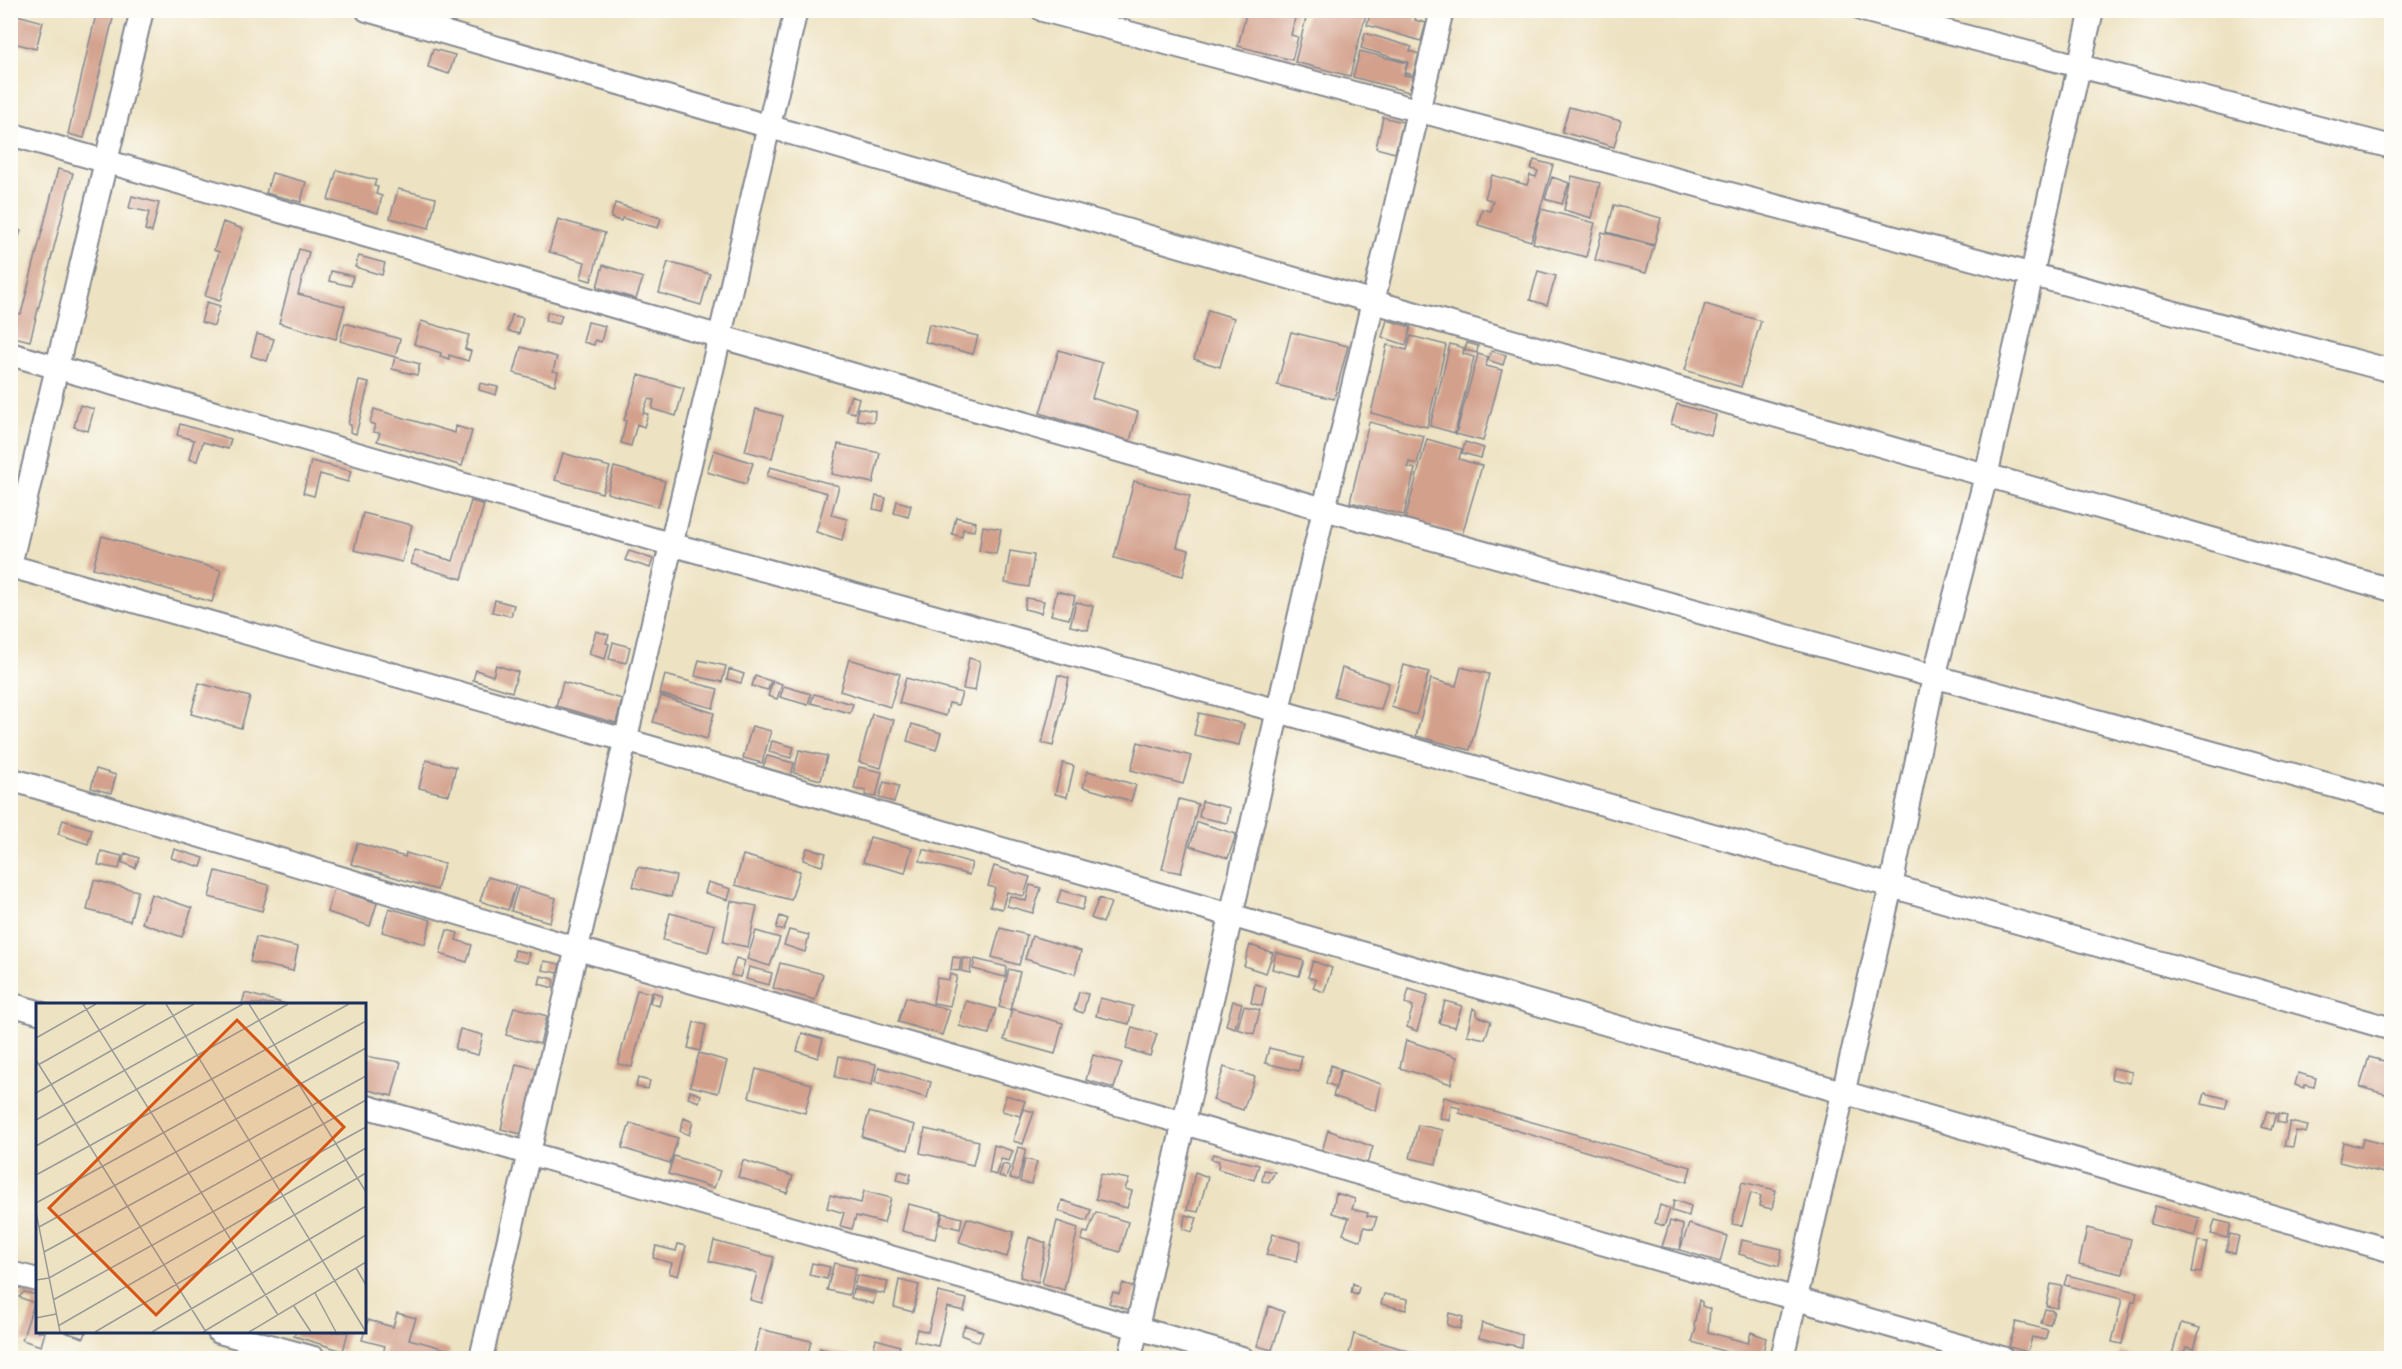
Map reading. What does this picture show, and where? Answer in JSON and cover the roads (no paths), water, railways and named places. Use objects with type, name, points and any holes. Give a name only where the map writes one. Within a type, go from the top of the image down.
[{"type":"street","points":[[142,10],[10,566],[626,740],[2391,1251]]},
{"type":"street","points":[[367,10],[1374,302],[2391,591]]},
{"type":"street","points":[[481,1359],[796,10]]},
{"type":"street","points":[[1043,10],[2391,372]]},
{"type":"street","points":[[1130,1359],[1324,509],[1443,10]]},
{"type":"street","points":[[1863,10],[2391,147]]},
{"type":"street","points":[[1782,1359],[1891,886],[1934,677],[1986,476],[2092,10]]},
{"type":"street","points":[[10,134],[1324,509],[2391,802]]},
{"type":"street","points":[[10,354],[670,544],[1278,711],[2391,1029]]},
{"type":"street","points":[[10,779],[578,949],[2002,1359]]},
{"type":"street","points":[[10,1004],[36,1011]]},
{"type":"street","points":[[366,1107],[1242,1359]]},
{"type":"street","points":[[10,1273],[36,1280]]},
{"type":"street","points":[[223,1333],[314,1359]]}]
